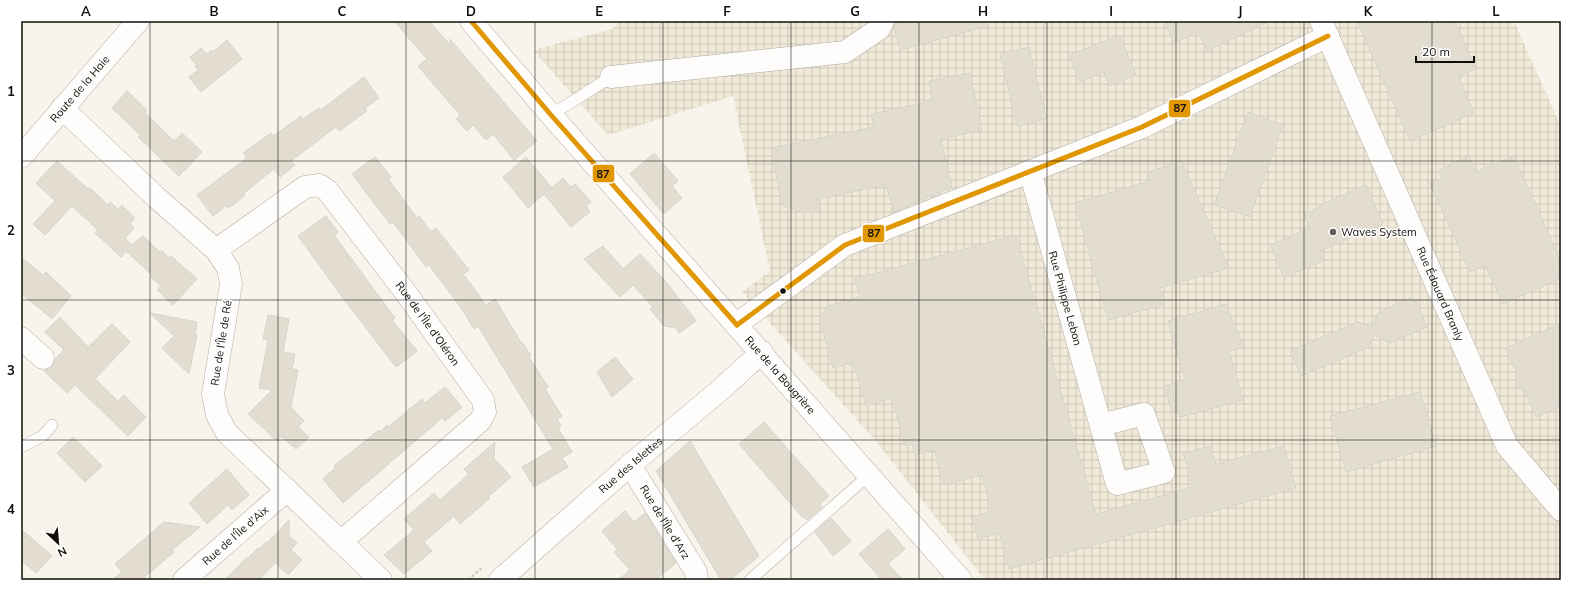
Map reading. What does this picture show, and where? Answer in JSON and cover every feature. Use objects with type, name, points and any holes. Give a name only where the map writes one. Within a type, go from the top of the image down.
[{"type":"street","name":"Route de la Haie","points":[[21,157],[138,21]]},
{"type":"street","name":"Rue de la Bougrière","points":[[471,21],[551,115],[762,352],[961,580]]},
{"type":"street","points":[[611,77],[845,52],[879,29],[883,21]]},
{"type":"street","points":[[737,325],[845,245],[1142,127],[1325,29]]},
{"type":"street","name":"Rue Édouard Branly","points":[[1325,29],[1507,446],[1561,510]]},
{"type":"street","name":"Rue de l'Île de Ré","points":[[62,108],[216,250],[228,268],[231,284],[213,394],[217,415],[228,433],[381,580]]},
{"type":"street","name":"Rue Philippe Lebon","points":[[1030,171],[1101,425]]},
{"type":"street","name":"Rue de l'Île d'Oléron","points":[[216,250],[305,187],[319,185],[328,190],[483,400],[485,412],[480,421],[342,542]]},
{"type":"street","points":[[21,338],[43,358]]},
{"type":"street","name":"Rue des Islettes","points":[[500,580],[630,465],[718,392],[762,352]]},
{"type":"street","name":"Rue de l'Île d'Arz","points":[[630,465],[696,572],[697,580]]},
{"type":"street","name":"Rue de l'Île d'Aix","points":[[184,580],[287,490]]},
{"type":"lane","points":[[551,115],[611,77]]},
{"type":"lane","points":[[21,447],[44,436],[52,425]]},
{"type":"lane","points":[[750,580],[869,475]]},
{"type":"shaded area","points":[[621,21],[1514,21],[1561,127],[1561,580],[985,580],[875,440],[742,292],[770,271],[733,96],[608,135],[533,50],[612,29]]},
{"type":"building","points":[[394,21],[429,21],[450,45],[450,39],[537,141],[514,160],[493,134],[486,140],[473,125],[467,131],[456,119],[460,115],[418,66],[427,59]]},
{"type":"building","points":[[905,21],[988,21],[988,26],[900,50],[894,27],[895,24]]},
{"type":"building","points":[[1164,21],[1270,21],[1207,51],[1198,32],[1174,43]]},
{"type":"building","points":[[1357,21],[1455,21],[1476,69],[1458,76],[1474,113],[1410,141]]},
{"type":"building","points":[[1120,35],[1136,75],[1109,86],[1104,72],[1080,82],[1069,55]]},
{"type":"building","points":[[227,40],[242,59],[201,92],[189,77],[198,70],[190,57],[201,48],[207,54],[212,50],[213,52]]},
{"type":"building","points":[[1029,47],[1046,119],[1017,126],[1000,54]]},
{"type":"building","points":[[970,73],[982,130],[941,139],[952,187],[894,212],[886,185],[817,199],[819,212],[803,213],[782,205],[771,148],[874,127],[871,114],[932,101],[929,81]]},
{"type":"building","points":[[364,77],[379,98],[365,108],[367,111],[339,131],[336,127],[291,161],[295,165],[280,177],[274,169],[244,193],[245,195],[237,202],[228,208],[226,206],[213,216],[197,195],[247,158],[243,153],[271,133],[273,136],[301,116],[303,119],[319,108],[321,110]]},
{"type":"building","points":[[127,91],[147,110],[145,113],[174,141],[182,133],[202,152],[179,176],[138,137],[140,135],[112,108]]},
{"type":"building","points":[[1248,112],[1283,125],[1250,217],[1214,205]]},
{"type":"building","points":[[654,153],[678,181],[672,186],[682,198],[664,214],[630,174]]},
{"type":"building","points":[[1469,156],[1476,172],[1514,156],[1561,262],[1561,278],[1503,304],[1485,265],[1470,272],[1430,183],[1442,178],[1439,170]]},
{"type":"building","points":[[375,157],[391,177],[388,179],[417,218],[419,216],[431,232],[436,228],[469,270],[463,274],[486,305],[495,299],[522,344],[523,343],[531,356],[529,357],[548,387],[545,389],[562,416],[557,419],[561,426],[558,428],[572,452],[562,458],[568,467],[534,487],[522,467],[553,449],[478,326],[474,329],[462,309],[429,265],[426,267],[393,222],[390,224],[352,174]]},
{"type":"building","points":[[526,157],[552,188],[563,178],[571,187],[575,184],[591,202],[586,206],[590,212],[571,227],[544,194],[528,208],[503,177]]},
{"type":"building","points":[[57,161],[108,205],[110,202],[118,209],[122,205],[135,218],[130,224],[134,228],[125,238],[131,245],[143,236],[160,252],[162,251],[169,258],[171,256],[197,279],[173,305],[157,290],[161,286],[151,277],[152,275],[126,251],[121,257],[95,233],[98,230],[72,206],[45,235],[33,224],[55,201],[36,183]]},
{"type":"building","points":[[1182,162],[1229,268],[1160,288],[1165,304],[1108,320],[1075,203],[1150,181],[1147,172]]},
{"type":"building","name":"Waves System","points":[[1366,185],[1383,224],[1320,251],[1324,260],[1284,278],[1270,245],[1310,228],[1304,214],[1320,207],[1320,205]]},
{"type":"building","points":[[326,216],[338,232],[334,235],[395,318],[392,320],[417,351],[396,367],[298,236]]},
{"type":"building","points":[[1016,235],[1096,514],[1193,487],[1183,453],[1211,446],[1216,464],[1284,446],[1296,488],[1009,569],[999,533],[978,539],[972,517],[992,511],[982,475],[944,485],[934,450],[915,455],[912,444],[905,446],[892,398],[866,406],[853,362],[833,368],[819,318],[828,306],[860,297],[854,279]]},
{"type":"building","points":[[603,246],[623,269],[640,254],[668,284],[696,321],[679,333],[676,328],[664,326],[650,309],[653,307],[633,285],[620,297],[584,259]]},
{"type":"building","points":[[21,257],[43,275],[46,272],[71,296],[52,319],[21,293]]},
{"type":"building","points":[[1410,298],[1416,301],[1427,327],[1390,343],[1374,335],[1369,347],[1301,376],[1290,351],[1358,322],[1372,327],[1378,313]]},
{"type":"building","points":[[1226,304],[1244,347],[1229,351],[1243,400],[1181,417],[1179,410],[1172,413],[1164,386],[1185,380],[1168,321]]},
{"type":"building","points":[[150,313],[197,322],[195,334],[197,335],[189,374],[162,348],[174,336]]},
{"type":"building","points":[[268,315],[289,319],[283,352],[295,354],[292,369],[298,370],[291,407],[304,421],[298,427],[309,437],[296,449],[281,436],[277,441],[248,414],[272,390],[259,388],[268,340],[263,339]]},
{"type":"building","points":[[60,317],[88,347],[112,324],[130,342],[95,379],[118,401],[124,395],[146,417],[128,436],[75,385],[67,393],[44,371],[52,367],[55,359],[64,350],[45,332]]},
{"type":"building","points":[[1561,323],[1561,406],[1536,417],[1525,391],[1520,389],[1516,383],[1517,374],[1506,348]]},
{"type":"building","points":[[615,357],[633,379],[612,397],[597,372]]},
{"type":"building","points":[[445,387],[462,407],[445,421],[442,418],[343,503],[323,479],[335,468],[334,466],[379,430],[380,432],[387,425],[388,427],[422,399],[425,403]]},
{"type":"building","points":[[1420,392],[1436,446],[1346,472],[1330,416]]},
{"type":"building","points":[[764,422],[829,496],[820,504],[822,507],[807,520],[805,517],[803,518],[739,444]]},
{"type":"building","points":[[73,437],[102,466],[85,482],[57,453]]},
{"type":"building","points":[[690,441],[759,556],[730,580],[721,580],[656,471]]},
{"type":"building","points":[[495,442],[494,458],[511,477],[488,497],[490,498],[460,524],[454,516],[424,542],[432,551],[404,574],[384,555],[414,530],[404,519],[434,493],[440,500],[469,474],[464,469]]},
{"type":"building","points":[[227,469],[249,495],[232,510],[228,505],[207,524],[189,503]]},
{"type":"building","points":[[625,511],[634,522],[645,513],[676,563],[655,580],[618,580],[630,570],[614,552],[617,549],[602,531]]},
{"type":"building","points":[[831,518],[851,541],[833,556],[815,532]]},
{"type":"building","points":[[289,520],[289,536],[297,543],[291,550],[302,560],[288,575],[275,563],[259,580],[225,580],[247,557],[248,558],[258,548],[260,549],[266,542],[267,543]]},
{"type":"building","points":[[164,522],[200,527],[172,550],[174,552],[141,580],[112,580],[122,572],[115,564]]},
{"type":"building","points":[[21,529],[52,556],[36,573],[21,560]]},
{"type":"building","points":[[888,529],[905,549],[888,564],[903,580],[882,580],[859,554]]},
{"type":"transit line","name":"87","points":[[471,21],[551,115],[737,325]]},
{"type":"transit line","name":"87","points":[[737,325],[845,245],[1142,127],[1328,36]]},
{"type":"place","name":"Waves System","points":[[1333,232]]}]
